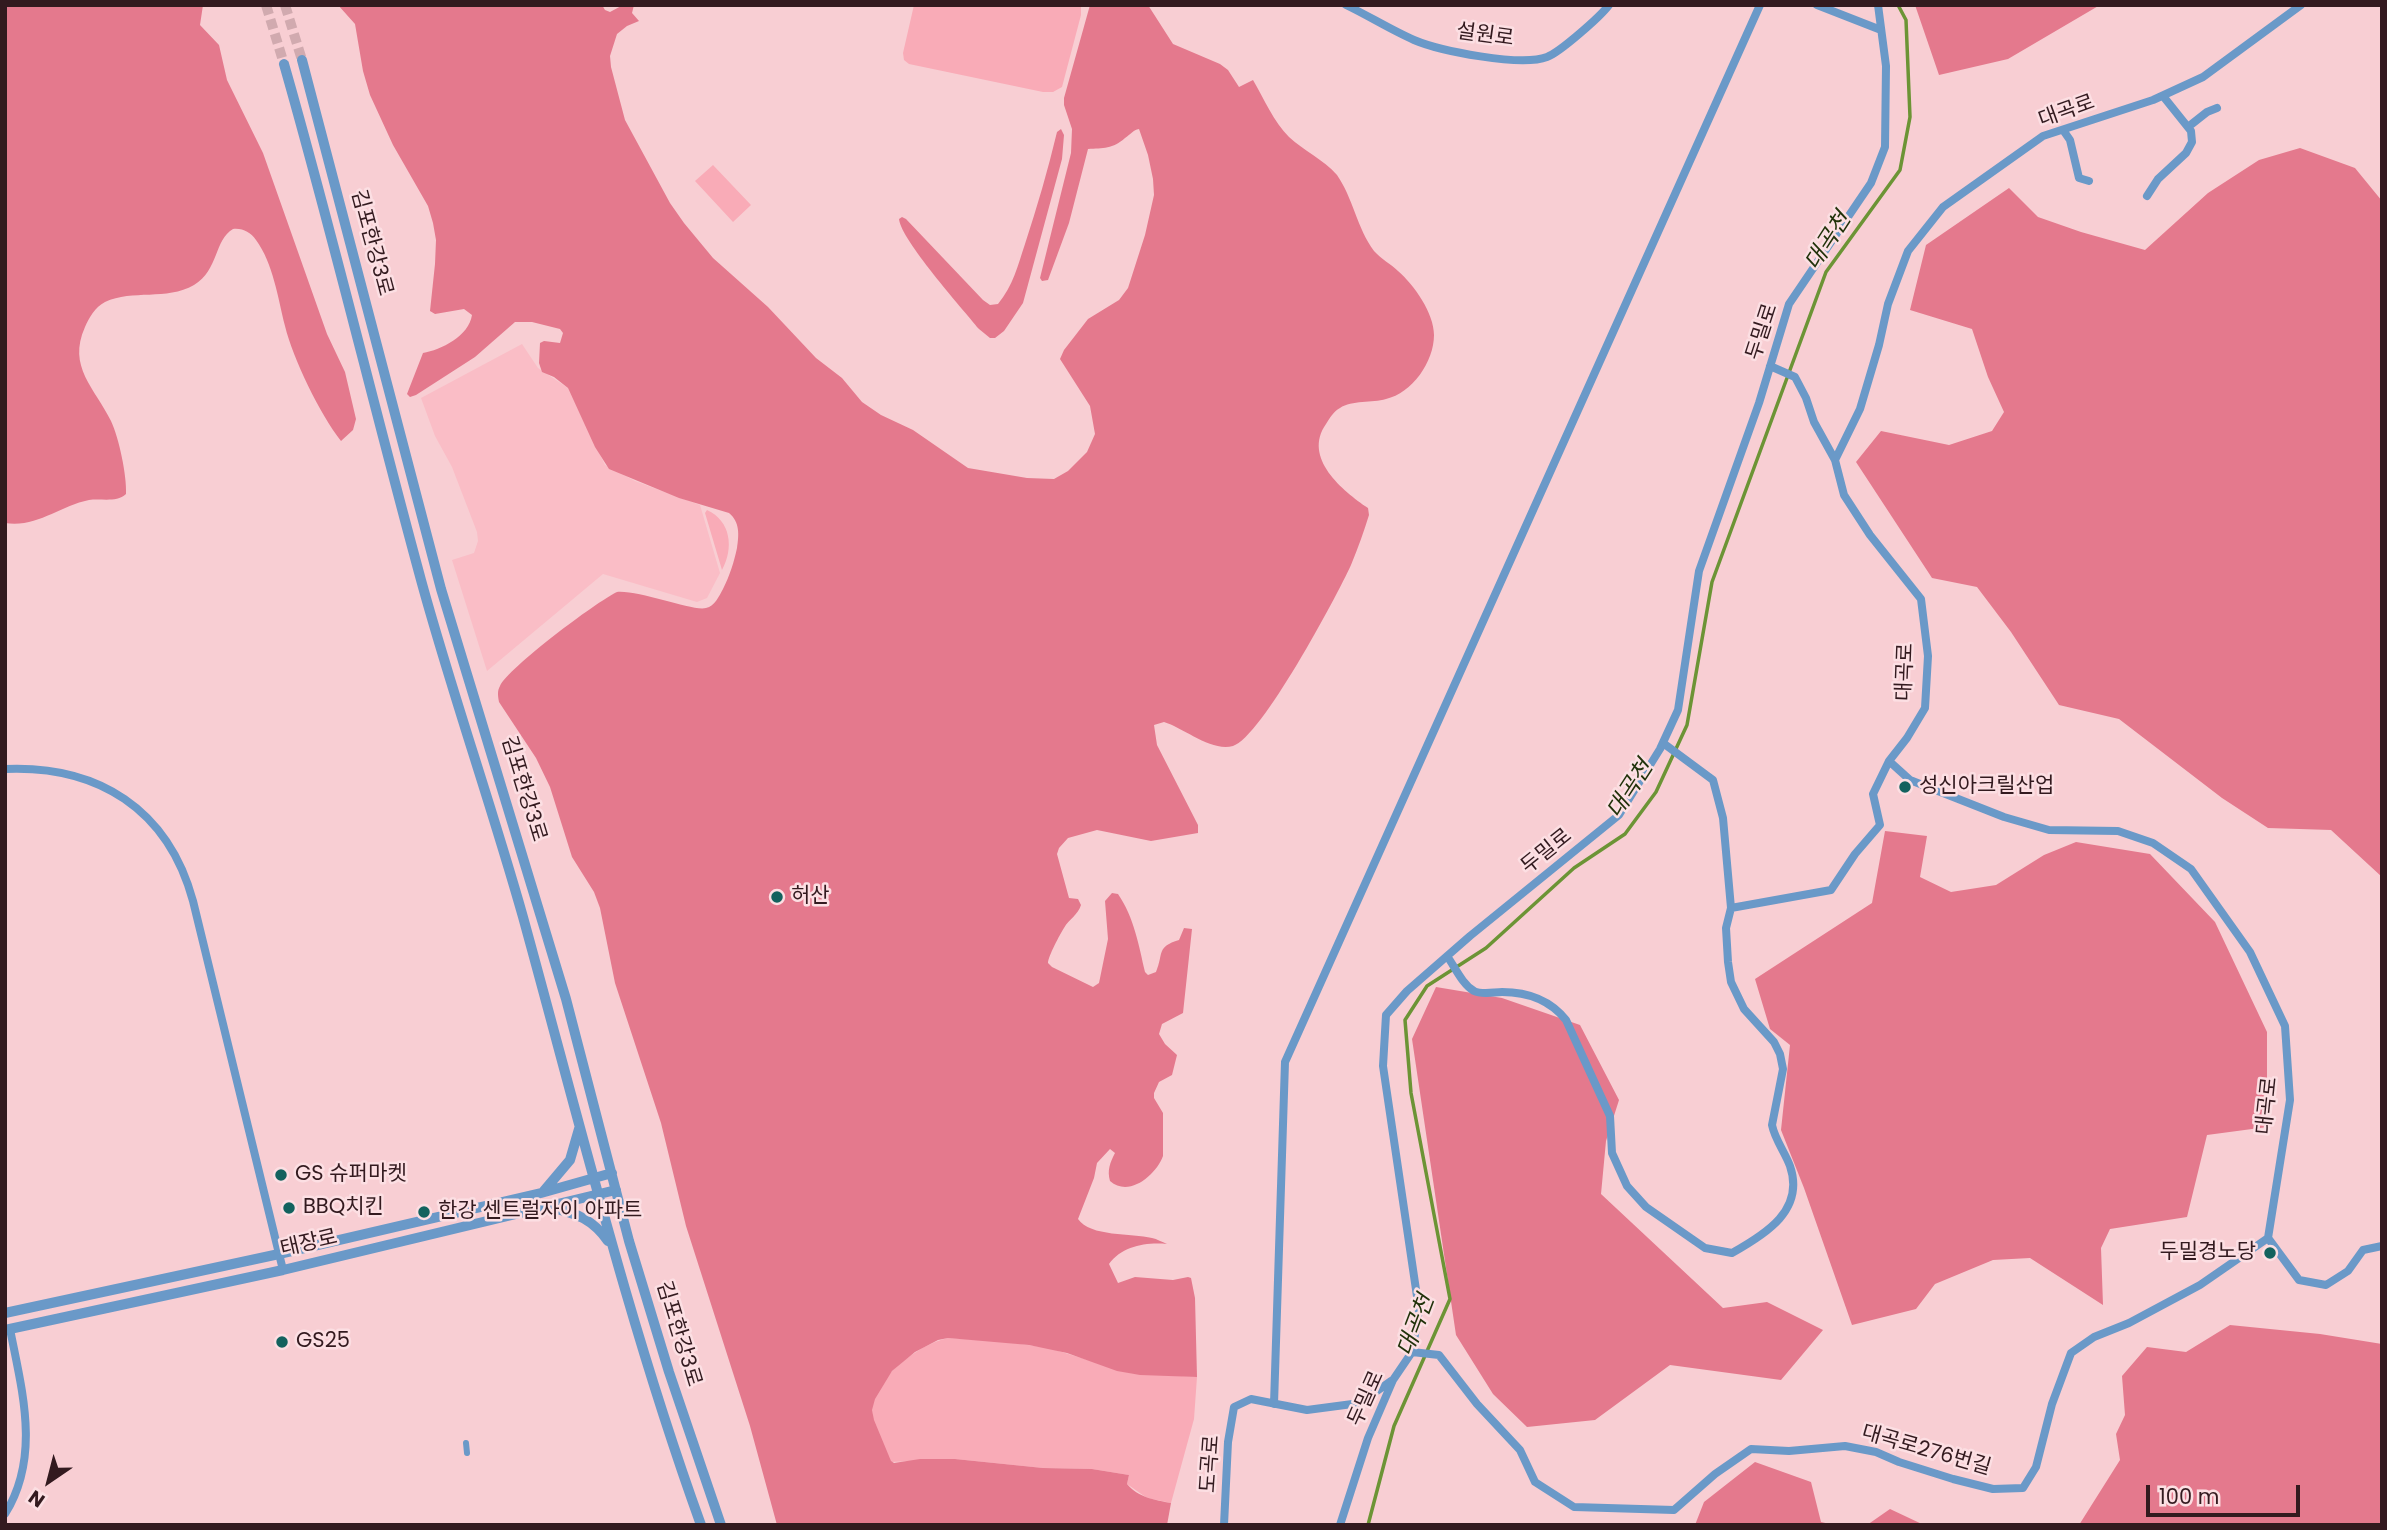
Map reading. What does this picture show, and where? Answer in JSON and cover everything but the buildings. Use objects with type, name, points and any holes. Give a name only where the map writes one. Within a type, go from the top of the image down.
[{"type":"street","name":"설원로","points":[[1346,5],[1415,40],[1468,55],[1513,60],[1547,57],[1583,31],[1609,5]]},
{"type":"street","points":[[1393,1380],[1360,1403],[1307,1410],[1274,1404],[1285,1062],[1760,5]]},
{"type":"street","points":[[1817,5],[1881,30]]},
{"type":"street","name":"두밀로","points":[[1340,1525],[1368,1438],[1393,1380],[1416,1352],[1419,1310],[1383,1066],[1386,1015],[1407,991],[1449,959],[1619,815],[1666,745],[1678,710],[1699,571],[1789,304],[1871,183],[1885,147],[1886,66],[1878,5]]},
{"type":"street","name":"대곡로","points":[[2268,1238],[2290,1100],[2285,1026],[2250,952],[2191,869],[2153,843],[2118,831],[2049,830],[2004,817],[1910,780],[1889,761],[1925,708],[1928,656],[1921,599],[1870,535],[1844,495],[1835,460],[1860,409],[1880,345],[1888,304],[1908,251],[1943,207],[2043,136],[2163,96],[2203,78],[2301,5]]},
{"type":"street","name":"김포한강3로","points":[[302,60],[438,577],[562,986],[611,1173],[669,1372],[721,1525]]},
{"type":"street","name":"김포한강3로","points":[[284,64],[340,266],[422,585],[522,913],[612,1247],[653,1384],[701,1525]]},
{"type":"street","points":[[2147,196],[2158,179],[2190,148],[2192,136],[2163,96]]},
{"type":"street","points":[[2188,127],[2207,112],[2217,108]]},
{"type":"street","points":[[2063,130],[2070,141],[2079,178],[2089,181]]},
{"type":"street","points":[[1770,366],[1794,377],[1835,460]]},
{"type":"street","points":[[1449,959],[1458,974],[1474,991],[1524,993],[1543,1000],[1558,1010],[1566,1020],[1610,1116],[1612,1153],[1627,1185],[1646,1207],[1705,1248],[1732,1253],[1749,1244],[1783,1217],[1792,1202],[1795,1188],[1790,1165],[1772,1125],[1783,1069],[1774,1042],[1744,1009],[1731,982],[1726,928],[1731,908],[1723,818],[1713,780],[1666,745]]},
{"type":"street","points":[[1731,908],[1831,890],[1855,854],[1880,825],[1873,794],[1889,761]]},
{"type":"street","points":[[5,769],[57,770],[107,788],[147,818],[177,859],[193,901],[283,1270]]},
{"type":"street","points":[[541,1193],[563,1172],[570,1160],[579,1126]]},
{"type":"street","points":[[5,1514],[20,1482],[26,1458],[27,1435],[6,1310],[279,1254],[541,1193],[611,1173]]},
{"type":"street","name":"태장로","points":[[8,1329],[283,1270],[616,1190]]},
{"type":"street","points":[[549,1208],[574,1213],[591,1221],[612,1247]]},
{"type":"street","points":[[2268,1238],[2299,1280],[2326,1285],[2348,1272],[2363,1250],[2382,1246]]},
{"type":"street","name":"대곡로276번길","points":[[1416,1352],[1439,1355],[1477,1404],[1520,1450],[1535,1482],[1574,1507],[1674,1510],[1715,1474],[1751,1450],[1789,1451],[1845,1446],[1876,1452],[1952,1479],[1993,1489],[2023,1488],[2036,1467],[2052,1404],[2071,1353],[2094,1337],[2129,1323],[2200,1285],[2268,1238]]},
{"type":"street","name":"도곡로","points":[[1224,1525],[1228,1442],[1234,1407],[1251,1399],[1274,1404]]},
{"type":"street","points":[[466,1443],[467,1453]]},
{"type":"shaded area","points":[[5,5],[203,5],[200,25],[219,45],[227,80],[263,153],[327,334],[345,372],[356,419],[353,430],[341,441],[316,401],[294,354],[274,281],[262,249],[249,233],[233,229],[222,240],[208,271],[194,285],[172,293],[127,296],[105,302],[90,316],[85,327],[80,341],[81,366],[114,428],[124,467],[126,494],[113,499],[78,503],[38,520],[5,523]]},
{"type":"shaded area","points":[[338,5],[602,5],[610,12],[623,5],[634,5],[632,13],[639,21],[617,34],[610,56],[611,67],[625,120],[670,203],[684,223],[713,258],[768,307],[816,358],[842,378],[862,402],[881,415],[913,430],[968,468],[1027,478],[1054,479],[1068,471],[1087,452],[1095,434],[1090,406],[1060,359],[1088,319],[1119,300],[1128,288],[1145,235],[1154,195],[1148,155],[1139,129],[1112,146],[1088,149],[1069,223],[1048,280],[1042,281],[1040,278],[1071,153],[1072,129],[1064,98],[1090,5],[1148,5],[1173,44],[1220,64],[1228,70],[1239,87],[1253,80],[1284,131],[1337,175],[1374,251],[1404,277],[1427,309],[1433,327],[1433,345],[1420,375],[1396,396],[1350,404],[1335,411],[1320,437],[1322,461],[1337,483],[1368,508],[1369,515],[1354,559],[1343,581],[1279,693],[1246,737],[1233,746],[1207,743],[1164,722],[1154,725],[1157,745],[1198,825],[1198,833],[1151,841],[1097,830],[1068,838],[1057,854],[1069,898],[1078,899],[1081,905],[1054,946],[1048,963],[1052,967],[1093,987],[1099,983],[1108,939],[1105,901],[1112,893],[1118,894],[1128,912],[1148,975],[1156,972],[1164,948],[1179,940],[1184,928],[1192,929],[1183,1013],[1162,1024],[1159,1034],[1177,1055],[1172,1075],[1159,1082],[1154,1093],[1163,1113],[1163,1156],[1154,1170],[1141,1182],[1133,1186],[1117,1186],[1110,1181],[1110,1167],[1115,1153],[1110,1149],[1097,1163],[1078,1219],[1084,1225],[1101,1232],[1152,1238],[1167,1244],[1135,1246],[1121,1253],[1109,1264],[1118,1283],[1135,1277],[1173,1280],[1191,1278],[1195,1298],[1197,1377],[1140,1375],[1117,1371],[1067,1353],[1029,1345],[948,1338],[915,1352],[892,1371],[875,1399],[872,1410],[894,1463],[920,1459],[955,1459],[1043,1468],[1092,1469],[1129,1475],[1127,1484],[1137,1492],[1148,1498],[1171,1503],[1167,1525],[777,1525],[750,1426],[686,1226],[661,1123],[615,983],[600,908],[594,892],[572,857],[550,787],[536,758],[499,702],[498,694],[506,677],[535,651],[573,621],[617,592],[638,594],[690,607],[706,608],[712,605],[728,579],[733,563],[738,543],[737,525],[729,513],[679,498],[609,469],[595,447],[568,388],[542,372],[539,363],[540,343],[560,343],[563,333],[560,329],[532,322],[515,322],[475,357],[416,395],[410,397],[407,394],[423,353],[453,341],[466,329],[472,315],[464,309],[435,314],[430,311],[436,240],[428,206],[393,145],[370,95],[355,24]]},
{"type":"shaded area","points":[[914,5],[1081,5],[1081,15],[1062,87],[1053,92],[1043,92],[909,64],[904,60],[903,53]]},
{"type":"shaded area","points":[[1915,5],[2100,5],[2008,59],[1939,75]]},
{"type":"shaded area","points":[[1061,129],[1064,135],[1062,159],[1023,303],[1004,331],[995,338],[990,338],[979,329],[921,257],[902,229],[899,219],[906,219],[983,300],[990,305],[998,304],[1008,290],[1017,267],[1057,132]]},
{"type":"shaded area","points":[[2300,148],[2355,168],[2382,201],[2382,877],[2331,830],[2268,828],[2222,798],[2119,719],[2059,705],[2011,632],[1977,587],[1932,578],[1856,462],[1881,431],[1949,445],[1992,431],[2004,412],[1988,377],[1972,329],[1910,310],[1926,245],[2009,188],[2038,217],[2145,250],[2208,193],[2259,160]]},
{"type":"shaded area","points":[[713,165],[751,205],[733,222],[695,181]]},
{"type":"shaded area","points":[[522,344],[538,368],[568,388],[605,465],[635,481],[700,505],[720,573],[707,598],[697,602],[603,574],[487,671],[452,560],[474,553],[478,541],[477,532],[421,398]]},
{"type":"shaded area","points":[[707,510],[721,521],[728,536],[728,553],[722,570],[705,513]]},
{"type":"shaded area","points":[[1885,831],[1927,836],[1920,877],[1951,892],[1996,885],[2044,855],[2076,842],[2150,854],[2215,922],[2267,1032],[2267,1127],[2207,1135],[2187,1217],[2110,1229],[2101,1248],[2103,1305],[2030,1258],[1993,1260],[1935,1284],[1916,1309],[1852,1325],[1781,1130],[1790,1045],[1770,1029],[1755,979],[1872,903]]},
{"type":"shaded area","points":[[1436,987],[1502,998],[1580,1025],[1619,1100],[1606,1141],[1601,1194],[1723,1308],[1767,1302],[1823,1330],[1781,1380],[1670,1365],[1595,1420],[1527,1427],[1493,1394],[1456,1335],[1412,1039]]},
{"type":"shaded area","points":[[2230,1325],[2320,1334],[2382,1344],[2382,1525],[2079,1525],[2120,1460],[2116,1434],[2125,1415],[2122,1376],[2147,1347],[2186,1352]]},
{"type":"shaded area","points":[[948,1338],[1000,1341],[1049,1348],[1130,1373],[1197,1377],[1194,1419],[1171,1503],[1147,1498],[1127,1484],[1129,1475],[1092,1469],[1043,1468],[955,1459],[891,1462],[874,1423],[874,1398],[880,1386],[899,1364],[924,1347]]},
{"type":"shaded area","points":[[1755,1462],[1811,1482],[1821,1522],[1834,1525],[1695,1525],[1704,1502]]},
{"type":"shaded area","points":[[1890,1509],[1924,1525],[1867,1525]]},
{"type":"waterway","name":"대곡천","points":[[1368,1525],[1394,1426],[1450,1299],[1411,1093],[1405,1020],[1427,986],[1486,948],[1574,868],[1625,834],[1656,792],[1687,725],[1712,582],[1826,272],[1900,170],[1910,117],[1906,20],[1898,5]]},
{"type":"tunnel","points":[[266,5],[284,64]]},
{"type":"tunnel","points":[[285,5],[302,60]]},
{"type":"place","name":"성신아크릴산업","points":[[1905,787]]},
{"type":"place","name":"허산","points":[[777,897]]},
{"type":"place","name":"GS 슈퍼마켓","points":[[281,1175]]},
{"type":"place","name":"BBQ치킨","points":[[289,1208]]},
{"type":"place","name":"한강 센트럴자이 아파트","points":[[424,1212]]},
{"type":"place","name":"두밀경노당","points":[[2270,1253]]},
{"type":"place","name":"GS25","points":[[282,1342]]}]
